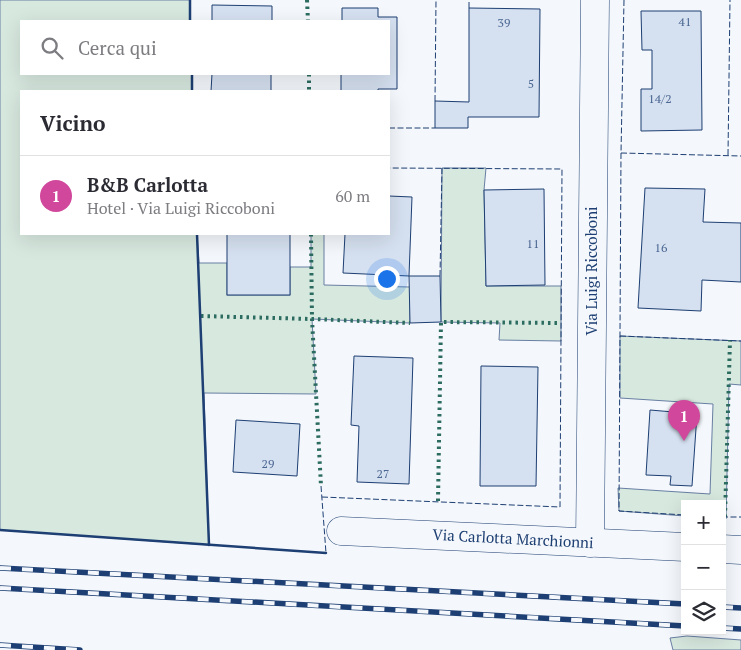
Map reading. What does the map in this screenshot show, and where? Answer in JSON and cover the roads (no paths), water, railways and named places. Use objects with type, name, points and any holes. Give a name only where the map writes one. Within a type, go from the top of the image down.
[{"type":"street","name":"Via Luigi Riccoboni","points":[[590,542],[595,0]]},
{"type":"street","name":"Via Carlotta Marchionni","points":[[341,531],[681,547]]},
{"type":"street","points":[[726,549],[741,550]]},
{"type":"railway","points":[[0,568],[681,604]]},
{"type":"railway","points":[[0,588],[681,626]]},
{"type":"railway","points":[[726,607],[741,608]]},
{"type":"railway","points":[[726,628],[741,629]]},
{"type":"railway","points":[[0,645],[80,650]]},
{"type":"place","name":"B&B Carlotta","points":[[684,441]]}]
